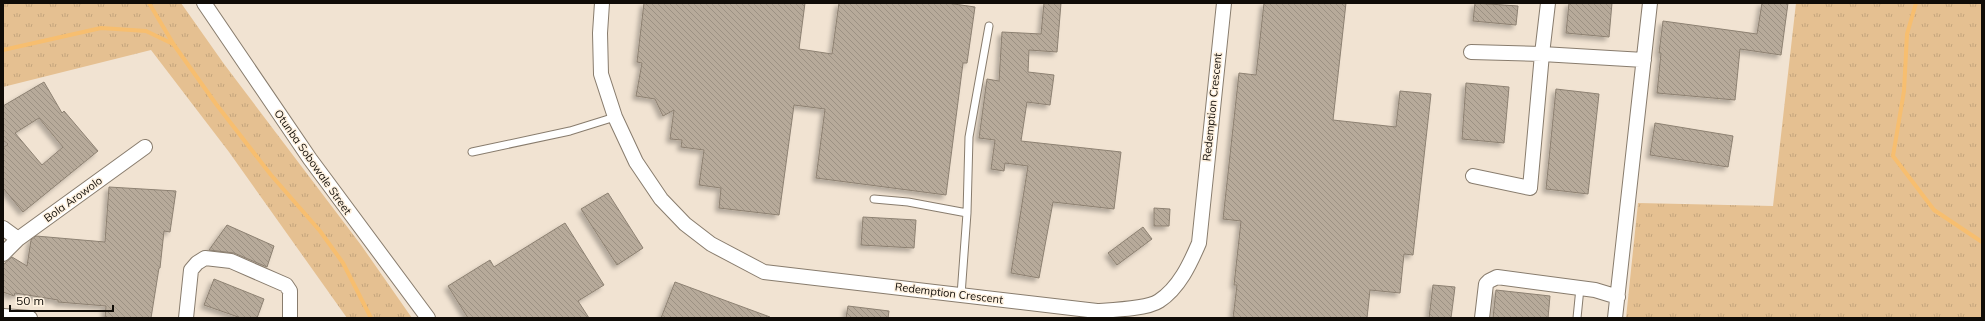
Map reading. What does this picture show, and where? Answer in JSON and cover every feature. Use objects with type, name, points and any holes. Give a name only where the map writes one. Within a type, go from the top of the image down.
[{"type":"street","name":"Otunba Sobowale Street","points":[[204,3],[319,171],[428,318]]},
{"type":"street","name":"Redemption Crescent","points":[[602,3],[600,74],[615,117],[636,162],[661,199],[684,224],[711,244],[733,257],[764,272],[1115,314],[1158,302],[1175,286],[1190,266],[1199,243],[1224,3]]},
{"type":"street","points":[[1473,176],[1530,188],[1548,3]]},
{"type":"street","points":[[1616,318],[1650,3]]},
{"type":"street","points":[[1471,52],[1542,54],[1644,60]]},
{"type":"street","name":"Bola Arowolo","points":[[3,254],[18,239],[145,147]]},
{"type":"street","points":[[3,228],[18,239]]},
{"type":"street","points":[[186,318],[190,270],[205,258],[232,261],[286,285],[290,291],[290,318]]},
{"type":"street","points":[[1482,318],[1486,284],[1489,280],[1497,277],[1595,290],[1618,297]]},
{"type":"street","points":[[3,316],[30,318]]},
{"type":"lane","points":[[961,295],[967,213],[969,137],[989,26]]},
{"type":"lane","points":[[472,152],[570,131],[615,117]]},
{"type":"lane","points":[[874,199],[908,202],[967,213]]},
{"type":"lane","points":[[1577,318],[1580,288]]},
{"type":"green space","points":[[3,3],[181,3],[224,64],[361,245],[412,318],[347,318],[229,152],[151,50],[3,87]]},
{"type":"green space","points":[[1796,3],[1982,3],[1982,318],[1626,318],[1638,203],[1773,206]]},
{"type":"building","points":[[644,3],[805,3],[799,49],[832,54],[839,3],[947,3],[975,7],[967,63],[963,63],[946,195],[816,178],[825,109],[794,105],[779,215],[719,208],[721,188],[699,185],[704,150],[681,147],[682,140],[670,139],[674,110],[663,116],[655,99],[636,96],[642,63],[637,62]]},
{"type":"building","points":[[1044,3],[1061,3],[1057,52],[1029,50],[1028,72],[1054,75],[1050,105],[1027,102],[1021,141],[1121,152],[1114,209],[1053,202],[1039,278],[1011,273],[1028,166],[1005,163],[1004,171],[991,169],[995,140],[979,138],[987,79],[999,81],[1002,32],[1041,34]]},
{"type":"building","points":[[1264,3],[1346,3],[1333,120],[1396,127],[1400,91],[1431,94],[1413,255],[1404,254],[1400,293],[1370,290],[1367,318],[1233,318],[1237,285],[1234,285],[1241,221],[1223,219],[1239,73],[1256,75]]},
{"type":"building","points":[[1475,3],[1518,6],[1516,25],[1473,21]]},
{"type":"building","points":[[1569,3],[1612,3],[1609,37],[1566,33]]},
{"type":"building","points":[[1762,3],[1788,3],[1781,55],[1740,49],[1735,100],[1657,93],[1661,53],[1659,53],[1663,21],[1757,34]]},
{"type":"building","points":[[44,82],[62,113],[64,111],[98,151],[23,212],[3,188],[3,148],[8,144],[3,140],[3,106]],"holes":[[[39,118],[63,147],[42,165],[15,133]]]},
{"type":"building","points":[[1466,83],[1509,87],[1504,143],[1462,139]]},
{"type":"building","points":[[1556,89],[1599,94],[1588,194],[1546,189]]},
{"type":"building","points":[[1655,123],[1733,136],[1728,167],[1650,155]]},
{"type":"building","points":[[109,187],[176,191],[170,232],[164,231],[160,268],[151,318],[105,318],[106,306],[58,302],[58,300],[15,293],[14,296],[3,292],[3,265],[12,257],[27,266],[31,240],[36,236],[105,242]]},
{"type":"building","points":[[608,193],[643,248],[617,265],[581,209]]},
{"type":"building","points":[[1154,208],[1170,209],[1169,226],[1154,226]]},
{"type":"building","points":[[863,217],[916,220],[914,248],[861,245]]},
{"type":"building","points":[[565,223],[604,285],[578,301],[589,318],[468,318],[448,286],[490,260],[494,267]]},
{"type":"building","points":[[227,225],[274,246],[267,267],[234,253],[209,250]]},
{"type":"building","points":[[1143,227],[1152,239],[1117,265],[1108,253]]},
{"type":"building","points":[[214,279],[264,299],[257,318],[241,318],[204,305]]},
{"type":"building","points":[[675,282],[770,317],[770,318],[661,318]]},
{"type":"building","points":[[1433,285],[1455,287],[1451,318],[1429,318]]},
{"type":"building","points":[[1496,290],[1550,296],[1548,318],[1493,318]]},
{"type":"building","points":[[848,306],[889,311],[888,318],[846,318]]},
{"type":"waterway","points":[[149,3],[174,45],[216,104],[271,175],[320,231],[343,263],[371,318]]},
{"type":"waterway","points":[[1916,3],[1907,34],[1904,91],[1893,156],[1934,210],[1982,242]]},
{"type":"waterway","points":[[3,50],[101,28],[146,31],[173,44]]}]
